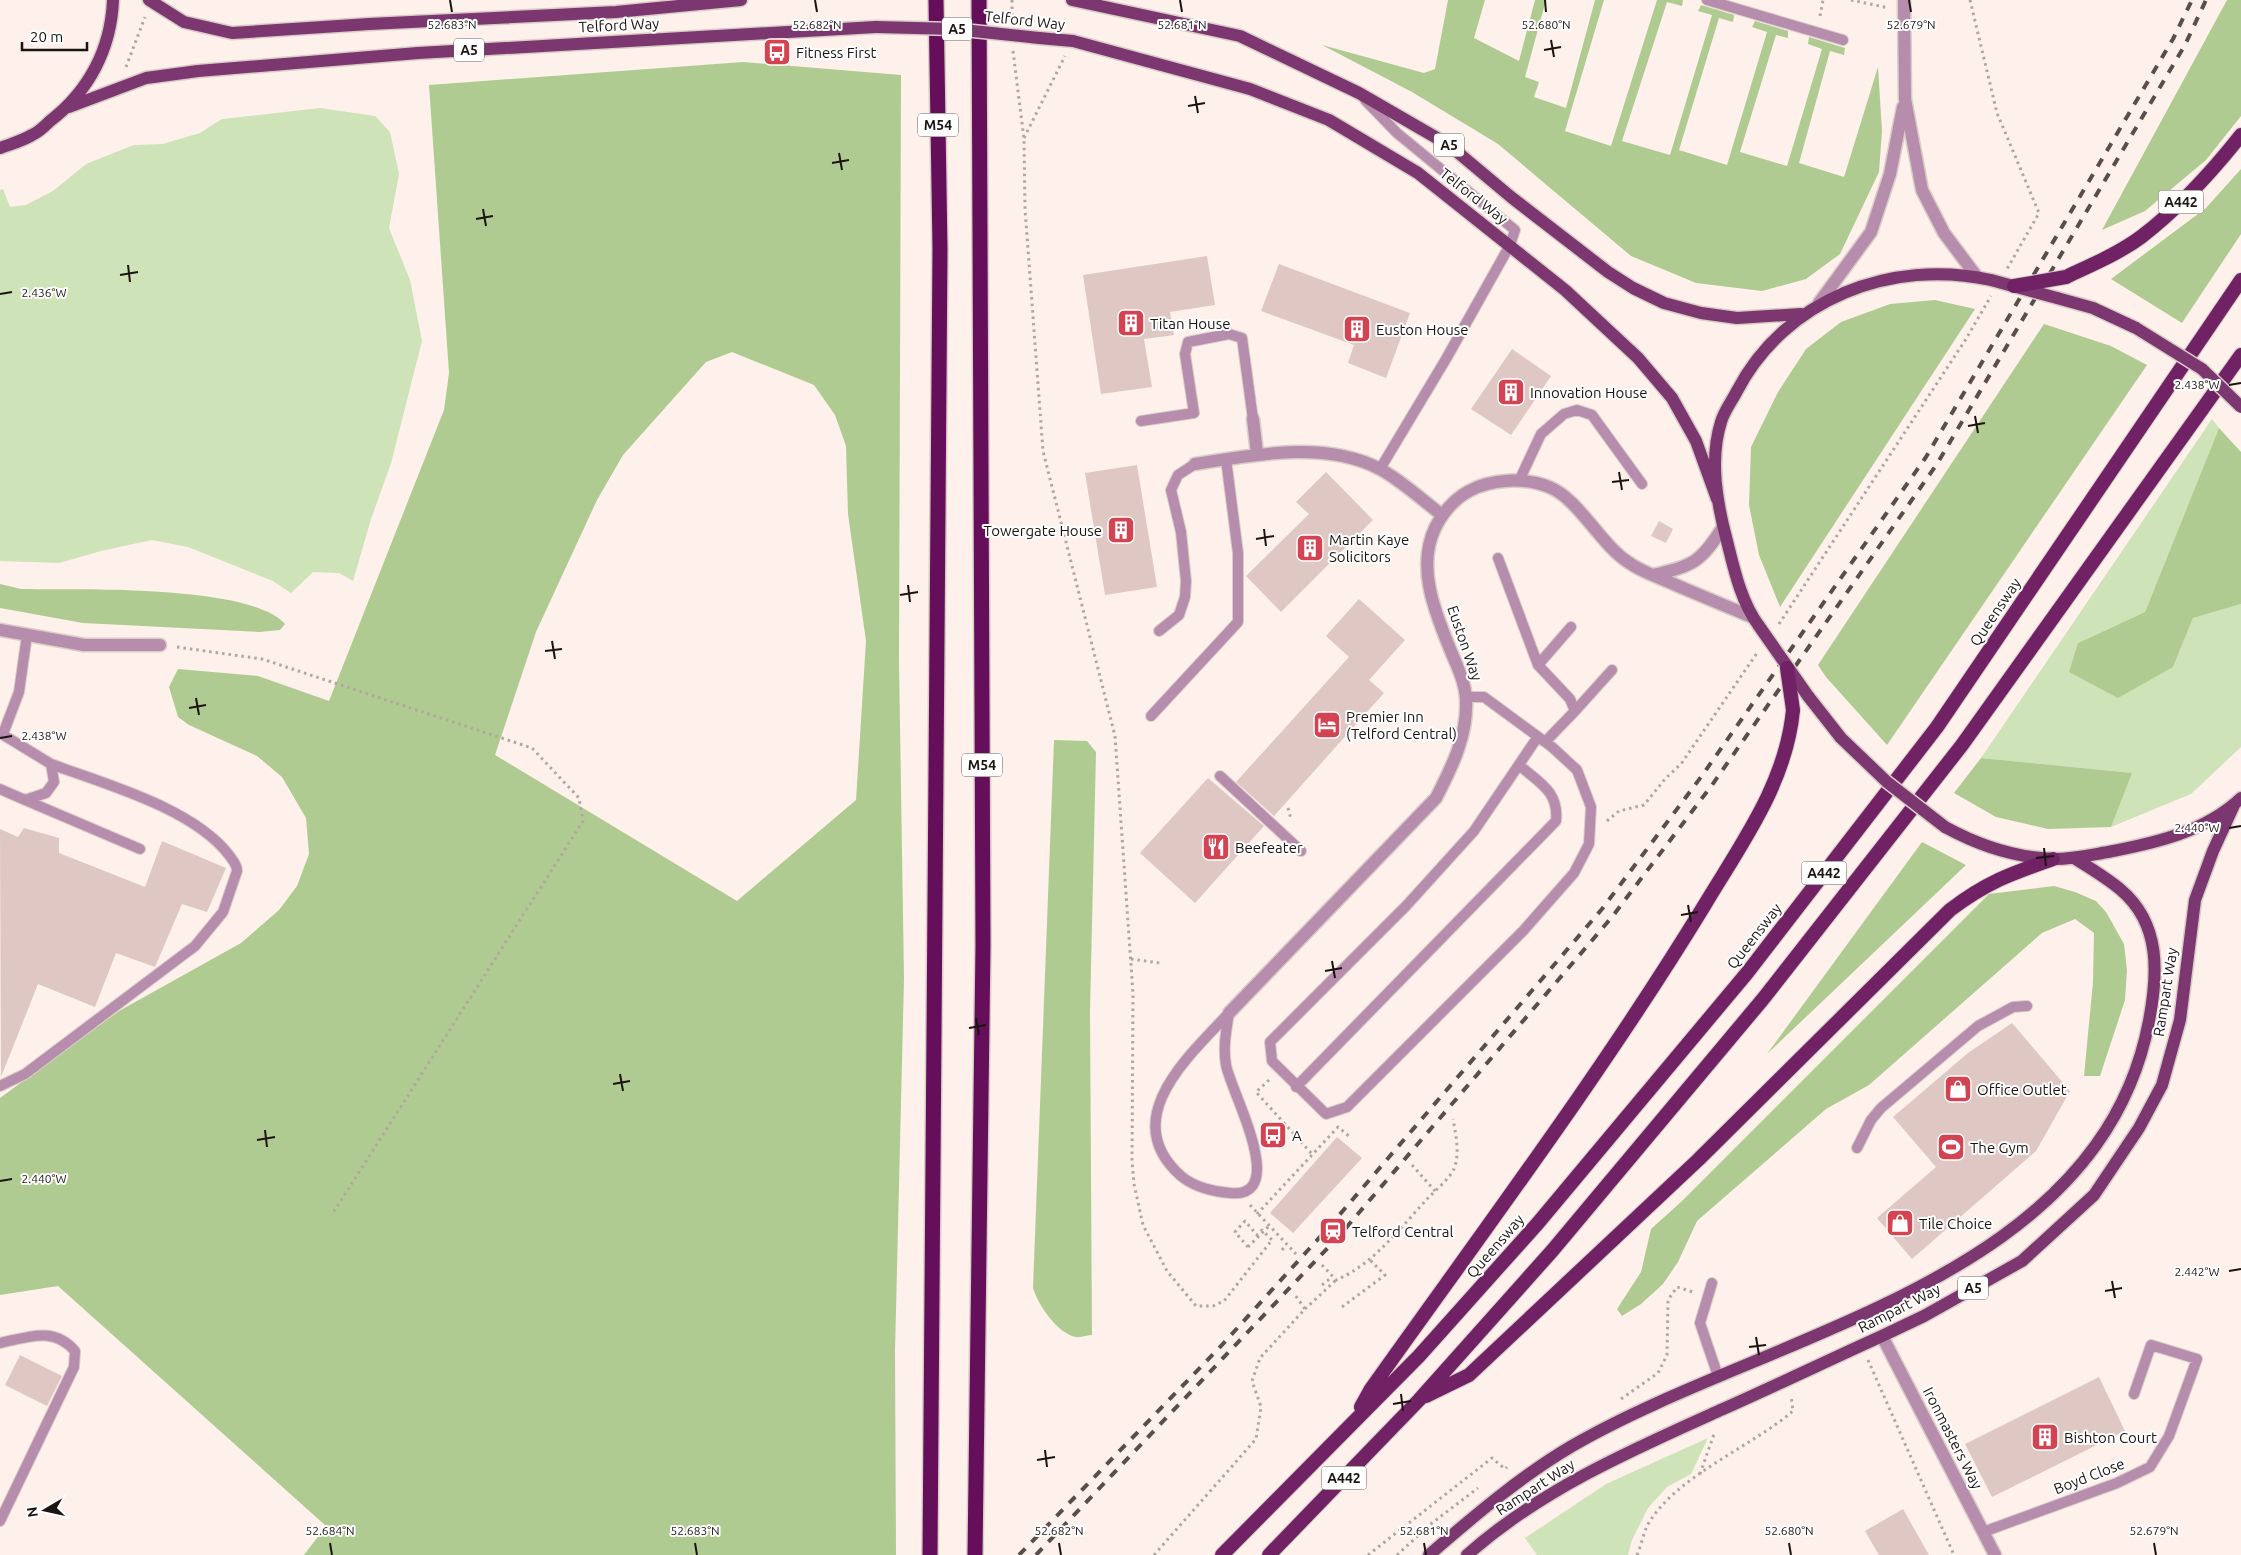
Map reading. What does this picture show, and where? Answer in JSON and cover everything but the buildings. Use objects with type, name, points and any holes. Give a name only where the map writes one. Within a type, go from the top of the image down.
[{"type":"highway","name":"M54","points":[[930,1555],[940,249],[936,0]]},
{"type":"highway","name":"M54","points":[[975,1555],[983,946],[979,0]]},
{"type":"highway","name":"A442","points":[[2014,286],[2066,276],[2108,256],[2140,237],[2203,182],[2241,135]]},
{"type":"highway","name":"Queensway","points":[[1222,1555],[1419,1356],[1538,1223],[1747,973],[1937,727],[2241,280]]},
{"type":"highway","name":"A442","points":[[1269,1555],[1419,1400],[1552,1251],[1756,1006],[1956,753],[2241,355]]},
{"type":"highway","name":"A442","points":[[1352,1423],[1371,1389],[1661,977],[1756,820],[1778,778],[1791,736],[1793,710],[1787,668]]},
{"type":"highway","name":"A442","points":[[1419,1400],[1469,1375],[1698,1160],[1950,910],[1977,889],[2002,876],[2053,859]]},
{"type":"main road","points":[[0,148],[33,135],[69,107],[89,81],[104,52],[112,20],[113,0]]},
{"type":"main road","name":"Telford Way","points":[[152,2],[184,22],[232,34],[369,24],[616,12],[741,0]]},
{"type":"main road","name":"Telford Way","points":[[1072,0],[1240,36],[1359,93],[1449,145],[1554,231],[1608,272],[1633,288],[1664,303],[1701,313],[1738,318],[1802,314]]},
{"type":"main road","name":"Telford Way","points":[[69,107],[146,78],[198,71],[418,53],[876,27],[954,29],[1072,41],[1250,90],[1329,120],[1418,173],[1565,290],[1638,358],[1672,398],[1696,441],[1717,498]]},
{"type":"main road","points":[[2237,801],[2194,828],[2159,842],[2074,858],[2053,859],[2008,852],[1969,839],[1945,826],[1887,782],[1841,738],[1787,668],[1756,621],[1734,570],[1723,527],[1717,498],[1716,461],[1721,422],[1746,372],[1757,358],[1802,314],[1820,303],[1866,286],[1906,275],[1943,273],[1977,277],[1993,285],[2014,286],[2093,308],[2136,328],[2202,369],[2241,407]]},
{"type":"main road","name":"Rampart Way","points":[[1467,1555],[1543,1500],[1599,1466],[1924,1316],[2022,1261],[2094,1195],[2139,1128],[2162,1084],[2180,1020],[2196,900],[2213,851],[2237,801]]},
{"type":"main road","name":"Rampart Way","points":[[1428,1555],[1473,1517],[1572,1446],[1629,1416],[1870,1312],[1914,1291],[2001,1237],[2068,1181],[2108,1128],[2138,1069],[2154,992],[2155,954],[2146,922],[2123,891],[2074,858]]},
{"type":"street","points":[[1904,5],[1905,99],[1922,190],[1944,234],[1977,277]]},
{"type":"street","points":[[1820,303],[1871,232],[1890,174],[1905,99]]},
{"type":"street","points":[[1253,420],[1257,453]]},
{"type":"street","points":[[1195,464],[1257,453],[1288,451],[1349,458],[1380,469],[1442,515]]},
{"type":"street","name":"Euston Way","points":[[1229,1013],[1436,798],[1455,762],[1466,724],[1466,697],[1460,672],[1441,629],[1425,572],[1428,541],[1442,515],[1458,497],[1483,484],[1519,481],[1550,487],[1575,506],[1627,562],[1756,621]]},
{"type":"street","points":[[1653,575],[1682,568],[1695,561],[1707,552],[1723,527]]},
{"type":"street","points":[[0,630],[84,645],[160,645]]},
{"type":"street","name":"Ironmasters Way","points":[[1882,1336],[1994,1555]]},
{"type":"lane","points":[[1708,0],[1843,40]]},
{"type":"lane","points":[[1359,93],[1397,133],[1515,230],[1510,245],[1446,359],[1380,469]]},
{"type":"lane","points":[[1141,421],[1194,413],[1185,354],[1188,342],[1229,334],[1242,338],[1253,420]]},
{"type":"lane","points":[[1519,481],[1541,434],[1564,414],[1577,410],[1592,415],[1642,484]]},
{"type":"lane","points":[[1151,716],[1238,622],[1238,553],[1226,459]]},
{"type":"lane","points":[[1159,631],[1179,615],[1185,597],[1186,582],[1181,532],[1171,490],[1178,475],[1195,464]]},
{"type":"lane","points":[[1498,558],[1538,665],[1570,699],[1575,711]]},
{"type":"lane","points":[[1538,665],[1548,656],[1571,627]]},
{"type":"lane","points":[[0,1086],[25,1074],[194,946],[223,912],[237,871],[237,866],[220,844],[190,821],[124,790],[51,764],[34,756],[2,734],[19,692],[27,635]]},
{"type":"lane","points":[[1466,697],[1484,698],[1541,740],[1577,770],[1591,807],[1589,844],[1574,873],[1523,931],[1347,1107],[1326,1114],[1296,1087],[1272,1061],[1270,1042],[1406,906],[1468,838],[1541,740],[1575,711],[1612,670]]},
{"type":"lane","points":[[25,800],[46,793],[54,782],[51,764]]},
{"type":"lane","points":[[1296,1087],[1556,821],[1557,807],[1550,791],[1520,766]]},
{"type":"lane","points":[[1220,776],[1301,850]]},
{"type":"lane","points":[[0,788],[140,849]]},
{"type":"lane","points":[[1857,1148],[1871,1120],[1881,1108],[1978,1026],[2013,1007],[2027,1006]]},
{"type":"lane","points":[[1229,1013],[1223,1043],[1226,1067],[1256,1148],[1256,1178],[1250,1189],[1240,1194],[1214,1192],[1183,1178],[1164,1159],[1155,1134],[1158,1105],[1170,1081],[1185,1060],[1229,1013]]},
{"type":"lane","points":[[1712,1283],[1700,1323],[1718,1376]]},
{"type":"lane","points":[[0,1343],[43,1335],[56,1336],[68,1342],[75,1351],[74,1367],[0,1521]]},
{"type":"lane","name":"Boyd Close","points":[[1983,1532],[2117,1482],[2150,1467],[2169,1436],[2197,1358],[2151,1346],[2134,1394]]},
{"type":"path","points":[[1012,0],[1013,29]]},
{"type":"path","points":[[1851,0],[1878,8],[1904,5]]},
{"type":"path","points":[[1970,0],[1996,113],[2039,213],[2005,272]]},
{"type":"path","points":[[130,84],[125,70],[152,2]]},
{"type":"path","points":[[1024,138],[1072,41]]},
{"type":"path","points":[[1013,48],[1024,138],[1025,209],[1043,451],[1115,736],[1133,994],[1132,1161],[1134,1184],[1143,1225],[1167,1271],[1196,1306],[1213,1306],[1224,1301],[1272,1240],[1262,1230],[1256,1235],[1245,1222],[1235,1232],[1248,1247],[1269,1226]]},
{"type":"path","points":[[1775,630],[1961,347],[1993,285]]},
{"type":"path","points":[[160,645],[262,659],[532,748],[579,798],[582,821],[333,1213]]},
{"type":"path","points":[[1602,824],[1619,811],[1644,805],[1665,779],[1681,764],[1758,652]]},
{"type":"path","points":[[1131,959],[1160,963]]},
{"type":"path","points":[[1256,1092],[1312,1154]]},
{"type":"path","points":[[1154,1555],[1256,1439],[1261,1407],[1252,1380],[1260,1358],[1305,1309],[1336,1280],[1369,1259],[1453,1170],[1458,1146],[1453,1120]]},
{"type":"path","points":[[1258,1214],[1338,1127],[1350,1136]]},
{"type":"path","points":[[1412,1165],[1435,1191]]},
{"type":"path","points":[[1240,1194],[1296,1254]]},
{"type":"path","points":[[1282,1250],[1286,1244]]},
{"type":"path","points":[[1342,1307],[1385,1275],[1369,1259]]},
{"type":"path","points":[[1322,1265],[1336,1280]]},
{"type":"path","points":[[1322,1285],[1332,1276]]},
{"type":"path","points":[[1612,1404],[1622,1401],[1658,1374],[1667,1355],[1668,1300],[1677,1287],[1708,1296]]},
{"type":"path","points":[[1295,1295],[1305,1309]]},
{"type":"path","points":[[1867,1357],[1954,1555]]},
{"type":"path","points":[[1638,1555],[1647,1527],[1668,1499],[1700,1475],[1772,1428],[1793,1411],[1790,1391],[1782,1395]]},
{"type":"path","points":[[1700,1475],[1714,1434]]},
{"type":"path","points":[[1368,1555],[1492,1458],[1505,1469]]},
{"type":"path","points":[[1498,1474],[1513,1464]]},
{"type":"path","points":[[1397,1555],[1432,1524],[1483,1485]]},
{"type":"green space","points":[[1448,0],[1485,0],[1474,38],[1519,61],[1535,0],[1546,0],[1525,77],[1539,82],[1534,97],[1566,108],[1595,0],[1604,0],[1565,131],[1611,146],[1657,0],[1683,0],[1682,6],[1667,2],[1622,141],[1670,155],[1712,15],[1698,11],[1701,5],[1734,15],[1733,22],[1719,18],[1679,150],[1727,165],[1767,32],[1752,27],[1755,21],[1788,31],[1788,38],[1776,35],[1740,152],[1787,166],[1822,49],[1808,44],[1809,37],[1845,48],[1844,55],[1830,51],[1799,163],[1844,177],[1878,67],[1882,131],[1879,172],[1840,254],[1806,279],[1762,291],[1696,283],[1631,256],[1498,144],[1412,92],[1322,45],[1424,73],[1435,69]]},
{"type":"green space","points":[[2227,0],[2241,0],[2241,116],[2206,160],[2145,211],[2102,230]]},
{"type":"green space","points":[[743,62],[901,75],[899,662],[904,978],[895,1352],[896,1555],[304,1555],[326,1526],[58,1286],[0,1295],[0,1098],[119,1011],[241,943],[279,910],[297,886],[309,854],[306,818],[282,777],[257,756],[189,725],[178,717],[169,687],[178,669],[258,676],[329,701],[444,410],[449,373],[429,85]],"holes":[[[732,352],[814,385],[835,415],[846,446],[848,514],[866,641],[856,800],[737,901],[495,755],[536,632],[597,500],[623,455],[706,362]]]},
{"type":"green space","points":[[320,108],[375,116],[390,132],[399,174],[389,228],[410,280],[422,341],[391,463],[371,519],[353,581],[339,573],[313,572],[291,593],[273,581],[188,547],[152,540],[101,551],[59,563],[0,561],[0,190],[3,189],[10,207],[26,205],[53,191],[86,164],[134,145],[163,144],[200,133],[222,119]]},
{"type":"green space","points":[[2241,169],[2241,234],[2182,323],[2111,279],[2206,208]]},
{"type":"green space","points":[[1935,300],[1975,309],[1780,607],[1759,555],[1749,505],[1751,447],[1778,392],[1806,349],[1841,322],[1890,304]]},
{"type":"green space","points":[[2044,324],[2111,346],[2147,365],[1887,745],[1826,677],[1818,665]]},
{"type":"green space","points":[[2212,419],[2219,428],[2145,612],[2078,643],[2173,667],[2193,618],[2241,604],[2241,747],[2191,794],[2111,827],[2131,773],[1981,758]]},
{"type":"green space","points":[[2219,428],[2241,452],[2241,604],[2193,618],[2173,667],[2118,698],[2069,672],[2078,643],[2145,612]]},
{"type":"green space","points":[[0,584],[21,589],[120,590],[201,596],[237,602],[266,611],[285,624],[280,630],[259,632],[83,623],[0,608]]},
{"type":"green space","points":[[1054,740],[1087,741],[1096,752],[1090,1011],[1092,1335],[1078,1337],[1069,1335],[1056,1325],[1039,1302],[1033,1288]]},
{"type":"green space","points":[[1981,758],[2132,773],[2111,827],[2048,829],[1996,817],[1954,793]]},
{"type":"green space","points":[[1922,842],[1966,865],[1767,1054]]},
{"type":"green space","points":[[2054,886],[2096,901],[2106,912],[2124,944],[2127,970],[2125,1000],[2100,1076],[2084,1076],[2093,982],[2094,933],[2075,919],[2042,933],[1869,1085],[1826,1109],[1697,1221],[1678,1262],[1663,1284],[1641,1304],[1622,1316],[1617,1309],[1641,1272],[1651,1229],[1682,1201],[1989,894]]},
{"type":"green space","points":[[1708,1438],[1691,1474],[1667,1487],[1648,1508],[1632,1540],[1628,1555],[1537,1555],[1525,1538],[1606,1484]]},
{"type":"railway","points":[[1019,1555],[1221,1346],[1329,1227],[1602,909],[1701,777],[1926,457],[2173,39],[2192,0]]},
{"type":"railway","points":[[1036,1555],[1339,1236],[1612,917],[1712,785],[1937,464],[2185,45],[2206,0]]},
{"type":"place","name":"Fitness First","points":[[777,52]]},
{"type":"place","name":"Titan House","points":[[1131,323]]},
{"type":"place","name":"Euston House","points":[[1357,329]]},
{"type":"place","name":"Innovation House","points":[[1511,392]]},
{"type":"place","name":"Towergate House","points":[[1121,530]]},
{"type":"place","name":"Martin Kaye Solicitors","points":[[1310,548]]},
{"type":"place","name":"Premier Inn (Telford Central)","points":[[1327,725]]},
{"type":"place","name":"Beefeater","points":[[1216,847]]},
{"type":"place","name":"Office Outlet","points":[[1958,1089]]},
{"type":"place","name":"A","points":[[1273,1135]]},
{"type":"place","name":"The Gym","points":[[1951,1147]]},
{"type":"place","name":"Tile Choice","points":[[1900,1223]]},
{"type":"place","name":"Telford Central","points":[[1333,1231]]},
{"type":"place","name":"Bishton Court","points":[[2045,1437]]}]
